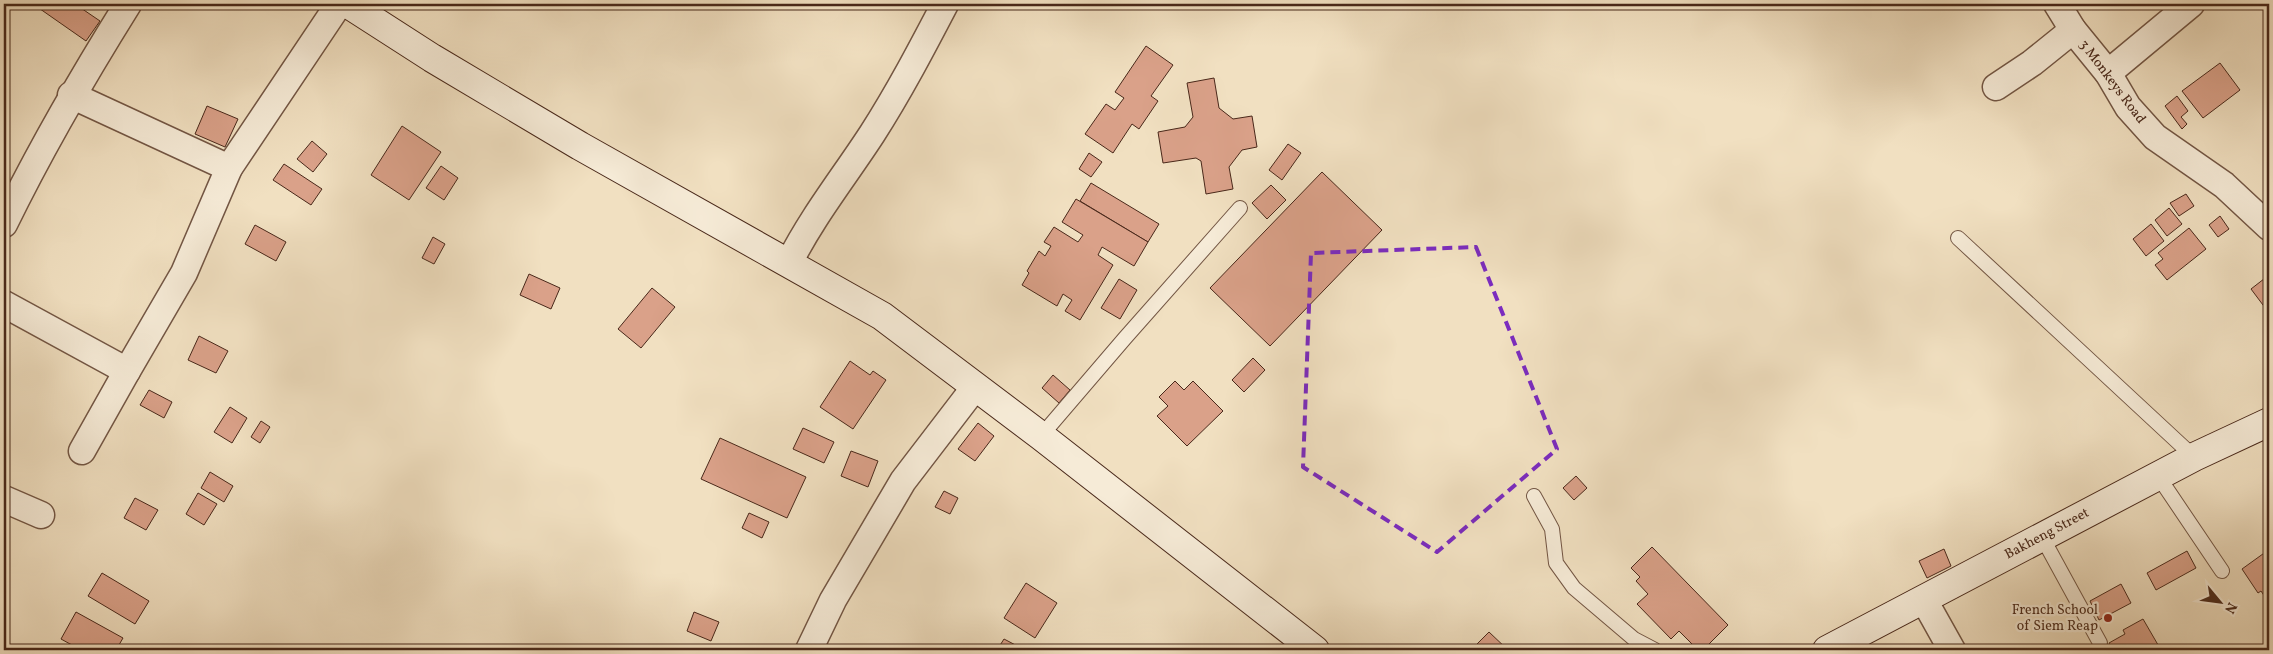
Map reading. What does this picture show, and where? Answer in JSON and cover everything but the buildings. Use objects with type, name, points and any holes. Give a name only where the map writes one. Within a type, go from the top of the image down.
[{"type":"street","points":[[4,224],[33,163],[71,96],[128,4]]},
{"type":"street","points":[[82,451],[184,273],[229,168],[339,4]]},
{"type":"street","points":[[348,4],[432,58],[580,146],[882,316],[1042,436],[1315,650]]},
{"type":"street","points":[[789,263],[814,217],[899,91],[945,4]]},
{"type":"street","name":"3 Monkeys Road","points":[[2057,4],[2073,30],[2108,73],[2128,107],[2155,137],[2224,185],[2269,227]]},
{"type":"street","points":[[2108,73],[2191,4]]},
{"type":"street","points":[[1996,87],[2032,63],[2073,30]]},
{"type":"street","points":[[71,96],[229,168]]},
{"type":"street","points":[[4,304],[128,371]]},
{"type":"street","points":[[809,650],[833,600],[903,480],[975,387]]},
{"type":"street","name":"Bakheng Street","points":[[1827,650],[2194,457],[2269,422]]},
{"type":"street","points":[[4,499],[42,515]]},
{"type":"street","points":[[1924,600],[1952,650]]},
{"type":"lane","points":[[1042,436],[1125,338],[1240,208]]},
{"type":"lane","points":[[1958,238],[2194,457]]},
{"type":"lane","points":[[2158,476],[2222,571]]},
{"type":"lane","points":[[1534,496],[1552,529],[1556,563],[1574,588],[1634,639],[1656,650]]},
{"type":"lane","points":[[2042,537],[2100,643]]},
{"type":"highlighted area","points":[[1476,247],[1557,449],[1437,552],[1303,467],[1311,253]]},
{"type":"place","name":"French School of Siem Reap","points":[[2108,618]]}]
